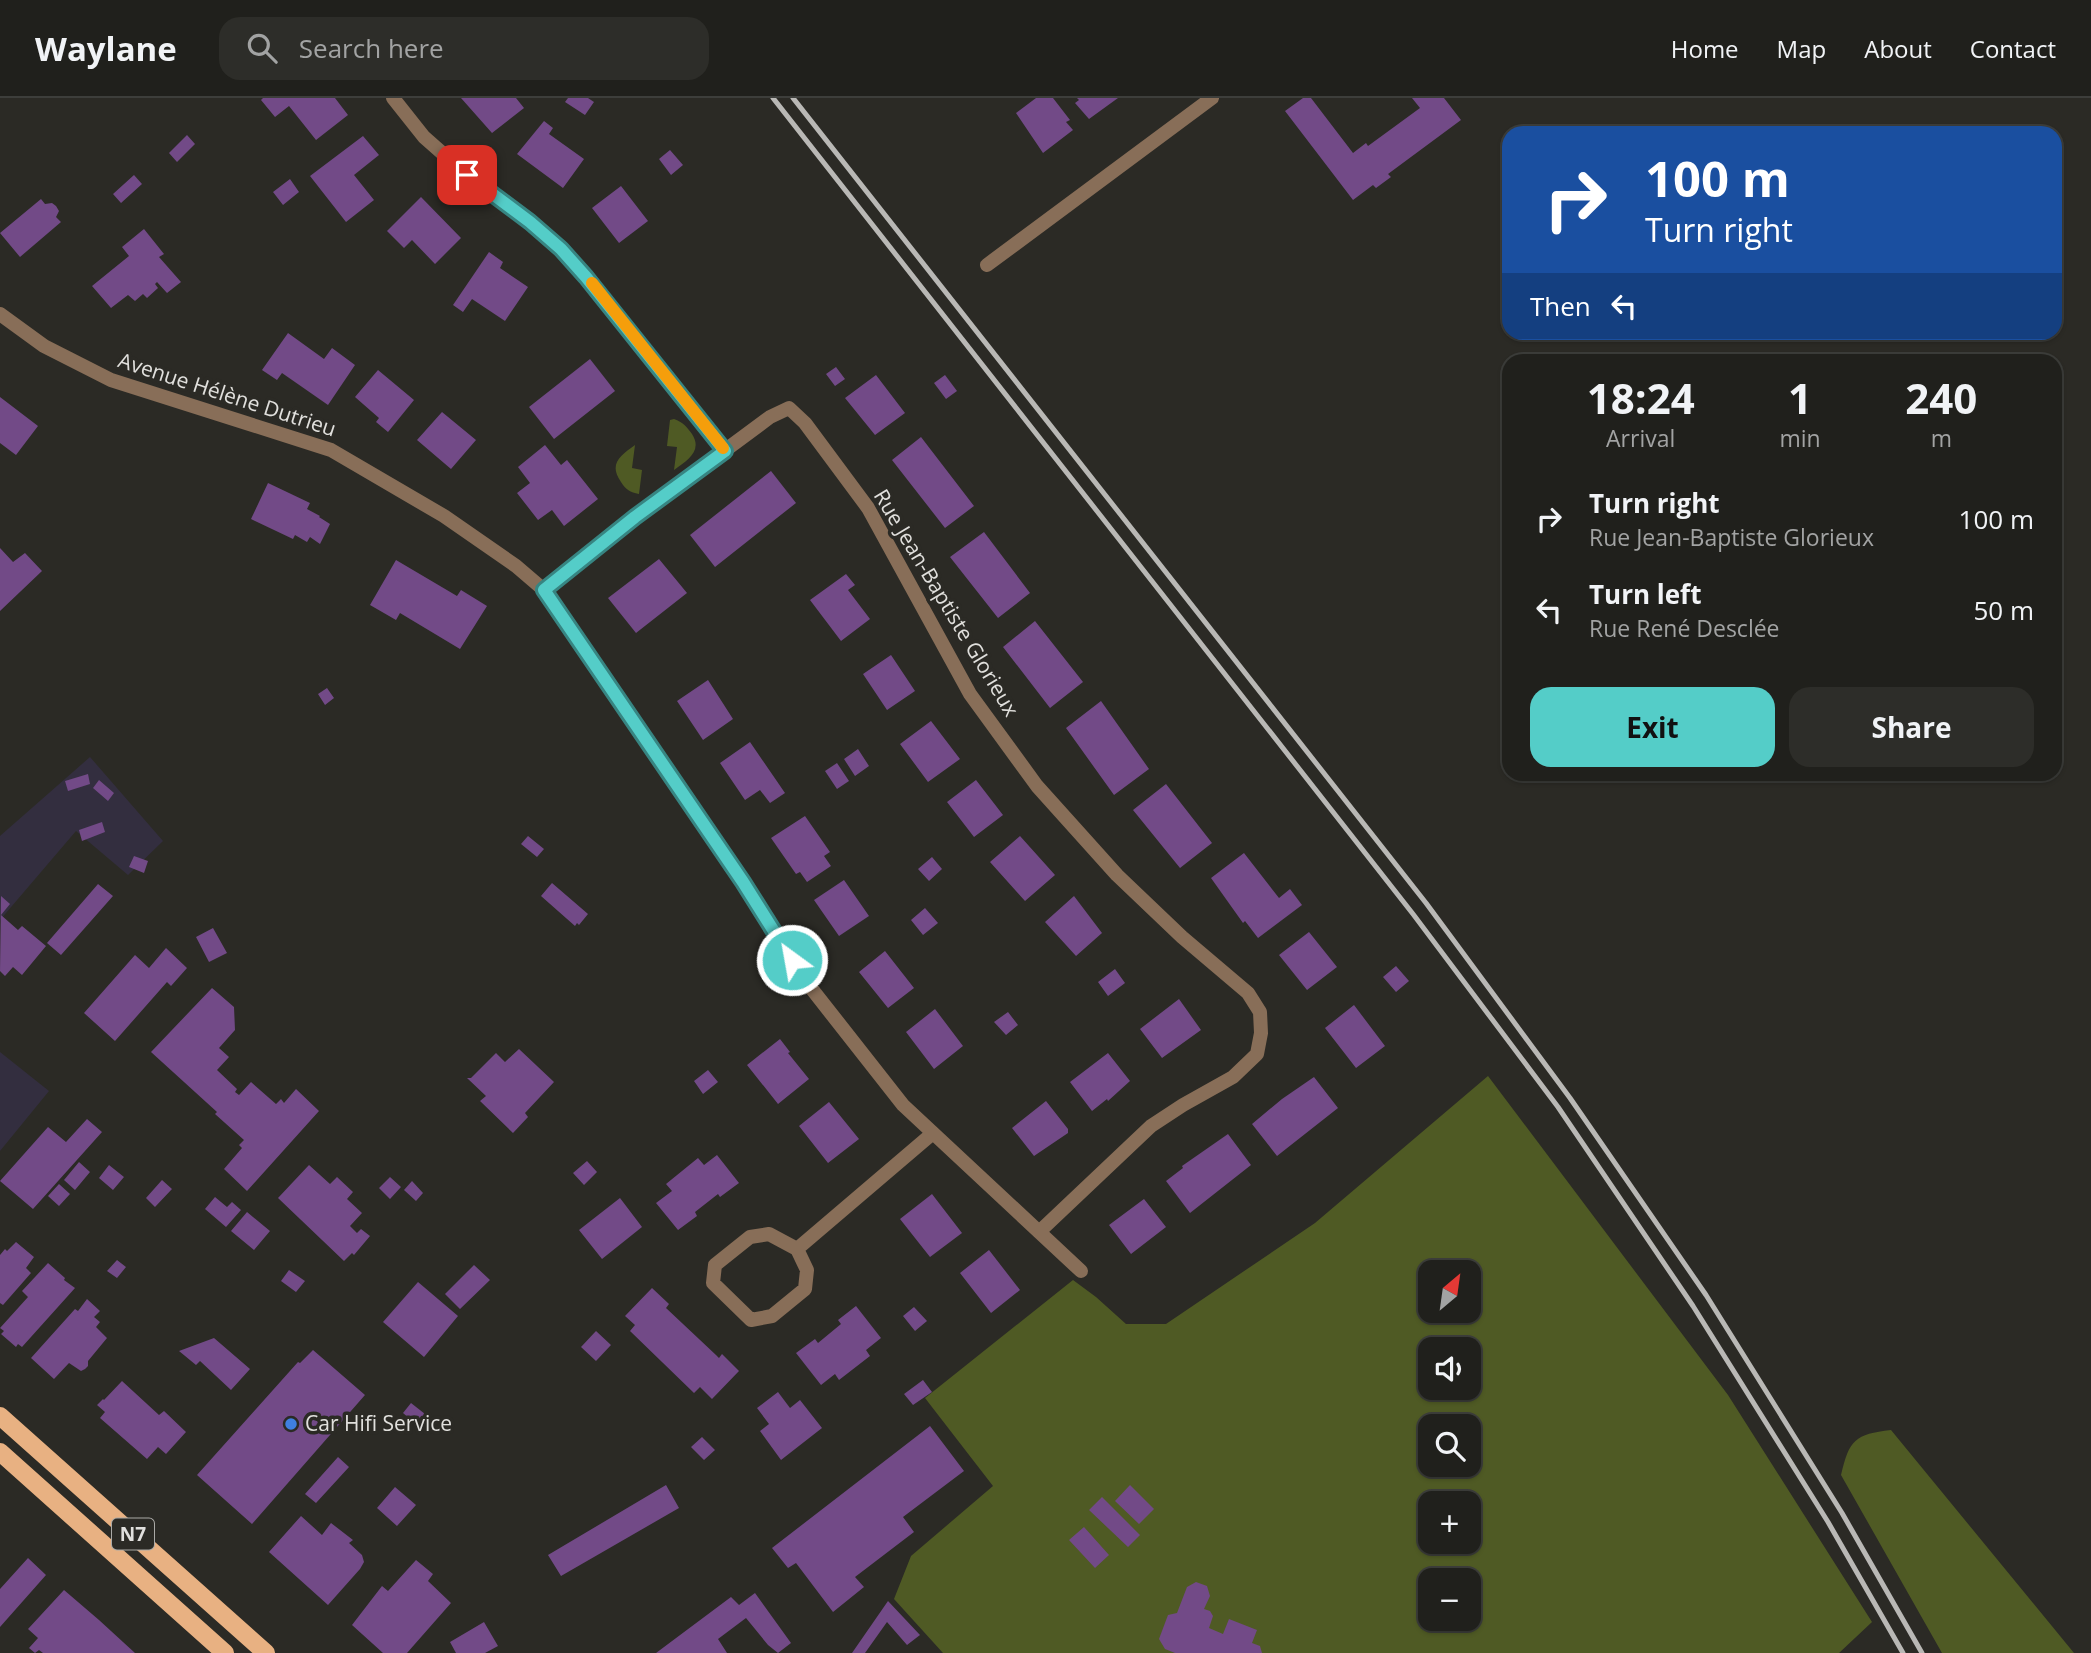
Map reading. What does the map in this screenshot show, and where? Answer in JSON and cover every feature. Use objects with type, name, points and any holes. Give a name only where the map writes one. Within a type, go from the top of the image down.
[{"type":"main road","name":"N7","points":[[0,1416],[266,1653]]},
{"type":"main road","name":"N7","points":[[0,1451],[225,1653]]},
{"type":"street","points":[[393,98],[425,137],[450,160],[561,249],[725,451]]},
{"type":"street","points":[[988,265],[1212,98]]},
{"type":"street","name":"Avenue Hélène Dutrieu","points":[[0,314],[44,346],[111,380],[331,450],[444,516],[516,566],[544,590],[735,871],[804,979],[903,1105],[1081,1271]]},
{"type":"street","name":"Rue Jean-Baptiste Glorieux","points":[[544,590],[635,517],[770,417],[789,408],[804,423],[868,508],[970,694],[1037,786],[1117,875],[1182,937],[1248,993],[1259,1012],[1261,1033],[1257,1054],[1233,1077],[1151,1126],[1039,1232]]},
{"type":"street","points":[[797,1249],[933,1133]]},
{"type":"street","points":[[769,1234],[797,1249],[807,1270],[805,1289],[772,1316],[751,1320],[713,1283],[715,1265],[750,1237],[769,1234]]},
{"type":"shaded area","points":[[90,757],[163,841],[128,875],[76,831],[0,920],[0,836]]},
{"type":"shaded area","points":[[0,1052],[49,1091],[0,1151]]},
{"type":"green space","points":[[674,419],[688,429],[696,446],[692,455],[674,470],[677,447],[667,446],[670,420]]},
{"type":"green space","points":[[635,445],[632,468],[642,470],[639,494],[625,487],[616,470],[621,456]]},
{"type":"green space","points":[[1488,1076],[1728,1395],[1872,1622],[1839,1653],[943,1653],[894,1599],[911,1556],[993,1486],[925,1398],[1073,1280],[1126,1324],[1166,1324],[1315,1223]]},
{"type":"green space","points":[[1891,1430],[2074,1653],[1942,1653],[1841,1475],[1847,1454],[1856,1441],[1869,1434]]},
{"type":"building","points":[[335,98],[348,115],[316,140],[289,106],[275,117],[261,100]]},
{"type":"building","points":[[461,98],[516,98],[524,108],[492,133]]},
{"type":"building","points":[[568,98],[588,98],[594,102],[585,115],[565,102]]},
{"type":"building","points":[[1036,98],[1053,98],[1070,120],[1066,122],[1073,130],[1043,153],[1016,113]]},
{"type":"building","points":[[1077,98],[1118,98],[1089,119],[1075,103],[1079,100]]},
{"type":"building","points":[[1303,98],[1311,98],[1353,153],[1366,143],[1368,146],[1420,108],[1412,98],[1444,98],[1461,120],[1388,174],[1391,177],[1376,188],[1373,185],[1353,200],[1285,111]]},
{"type":"building","points":[[544,121],[553,128],[549,134],[584,159],[563,188],[517,154]]},
{"type":"building","points":[[187,135],[195,144],[177,162],[169,153]]},
{"type":"building","points":[[363,136],[379,155],[354,175],[374,200],[346,222],[310,176]]},
{"type":"building","points":[[670,150],[683,165],[671,175],[659,159]]},
{"type":"building","points":[[134,175],[142,184],[121,203],[113,194]]},
{"type":"building","points":[[290,179],[299,192],[283,205],[273,192]]},
{"type":"building","points":[[621,186],[648,221],[619,243],[592,208]]},
{"type":"building","points":[[421,197],[461,238],[435,264],[412,240],[404,248],[387,231]]},
{"type":"building","points":[[41,199],[45,204],[52,203],[56,206],[59,211],[56,217],[61,222],[20,257],[0,233]]},
{"type":"building","points":[[144,229],[164,254],[159,257],[181,282],[167,293],[157,282],[155,284],[158,288],[147,298],[143,294],[135,301],[128,295],[111,308],[92,286],[129,256],[122,247]]},
{"type":"building","points":[[489,252],[503,262],[500,268],[528,287],[505,321],[472,299],[463,312],[453,305]]},
{"type":"building","points":[[288,333],[324,359],[332,348],[355,365],[328,405],[282,373],[277,380],[262,370]]},
{"type":"building","points":[[590,359],[615,391],[554,439],[529,407]]},
{"type":"building","points":[[836,367],[845,379],[835,386],[826,374]]},
{"type":"building","points":[[378,370],[414,400],[388,432],[376,422],[379,418],[355,397]]},
{"type":"building","points":[[876,375],[905,413],[875,435],[845,398]]},
{"type":"building","points":[[945,375],[957,391],[946,399],[934,383]]},
{"type":"building","points":[[0,397],[38,426],[16,455],[0,443]]},
{"type":"building","points":[[442,412],[476,440],[451,469],[417,440]]},
{"type":"building","points":[[921,437],[974,506],[945,528],[892,460]]},
{"type":"building","points":[[545,445],[561,465],[567,460],[598,499],[564,526],[552,510],[538,520],[517,493],[530,483],[518,467]]},
{"type":"building","points":[[771,471],[796,503],[715,567],[690,535]]},
{"type":"building","points":[[268,483],[310,503],[307,509],[330,524],[320,544],[310,537],[307,542],[295,535],[293,539],[251,519]]},
{"type":"building","points":[[984,532],[1030,593],[998,618],[950,557]]},
{"type":"building","points":[[0,548],[13,562],[25,553],[42,571],[0,611]]},
{"type":"building","points":[[659,559],[687,593],[636,633],[608,598]]},
{"type":"building","points":[[396,560],[457,596],[461,590],[487,606],[460,649],[400,613],[396,620],[370,605]]},
{"type":"building","points":[[846,574],[855,585],[848,590],[870,619],[841,641],[810,600]]},
{"type":"building","points":[[1035,621],[1083,682],[1050,708],[1003,647]]},
{"type":"building","points":[[891,655],[915,691],[887,710],[863,674]]},
{"type":"building","points":[[708,680],[733,719],[703,740],[677,701]]},
{"type":"building","points":[[327,688],[334,698],[325,705],[318,694]]},
{"type":"building","points":[[1101,701],[1149,769],[1114,795],[1066,728]]},
{"type":"building","points":[[931,721],[960,759],[928,782],[900,744]]},
{"type":"building","points":[[750,742],[785,793],[770,803],[760,790],[745,800],[720,763]]},
{"type":"building","points":[[858,749],[869,766],[855,776],[844,759]]},
{"type":"building","points":[[837,763],[849,781],[837,789],[825,771]]},
{"type":"building","points":[[88,774],[90,784],[68,791],[65,781]]},
{"type":"building","points":[[99,780],[114,793],[108,801],[93,788]]},
{"type":"building","points":[[976,780],[1003,815],[974,837],[947,802]]},
{"type":"building","points":[[1166,784],[1212,843],[1180,868],[1133,810]]},
{"type":"building","points":[[805,816],[830,852],[824,856],[831,866],[807,882],[800,872],[796,874],[771,838]]},
{"type":"building","points":[[102,822],[105,832],[82,841],[79,830]]},
{"type":"building","points":[[528,836],[544,849],[537,857],[521,844]]},
{"type":"building","points":[[1020,836],[1055,875],[1025,901],[990,862]]},
{"type":"building","points":[[1244,853],[1279,898],[1290,889],[1302,905],[1258,938],[1245,921],[1243,923],[1211,878]]},
{"type":"building","points":[[134,856],[148,861],[144,873],[129,867]]},
{"type":"building","points":[[932,857],[942,869],[929,881],[918,869]]},
{"type":"building","points":[[844,880],[869,916],[839,936],[814,900]]},
{"type":"building","points":[[552,883],[588,914],[579,925],[577,923],[575,926],[541,896]]},
{"type":"building","points":[[98,884],[113,896],[61,955],[47,943]]},
{"type":"building","points":[[1,896],[10,904],[1,915],[18,930],[22,926],[46,946],[22,975],[13,967],[5,976],[0,971]]},
{"type":"building","points":[[1074,896],[1102,933],[1076,956],[1045,922]]},
{"type":"building","points":[[925,908],[938,923],[923,935],[911,920]]},
{"type":"building","points":[[213,928],[227,953],[209,962],[196,937]]},
{"type":"building","points":[[1309,932],[1337,967],[1307,990],[1279,955]]},
{"type":"building","points":[[166,948],[187,968],[171,986],[167,982],[115,1041],[84,1013],[135,955],[149,968]]},
{"type":"building","points":[[885,951],[914,988],[888,1008],[859,972]]},
{"type":"building","points":[[1396,966],[1409,981],[1396,992],[1383,977]]},
{"type":"building","points":[[1115,969],[1125,983],[1108,996],[1098,982]]},
{"type":"building","points":[[212,988],[234,1007],[235,1030],[219,1048],[229,1057],[217,1070],[237,1089],[235,1092],[239,1095],[251,1082],[276,1104],[281,1099],[284,1103],[296,1089],[319,1111],[247,1191],[224,1169],[242,1148],[239,1145],[244,1140],[151,1052]]},
{"type":"building","points":[[1179,999],[1201,1030],[1162,1058],[1140,1029]]},
{"type":"building","points":[[1354,1005],[1385,1046],[1356,1068],[1325,1028]]},
{"type":"building","points":[[935,1009],[963,1046],[934,1069],[906,1032]]},
{"type":"building","points":[[1008,1012],[1018,1025],[1006,1035],[994,1022]]},
{"type":"building","points":[[780,1039],[809,1079],[778,1104],[747,1065]]},
{"type":"building","points":[[519,1049],[554,1082],[525,1113],[528,1117],[513,1133],[480,1101],[486,1096],[467,1078],[471,1078],[496,1053],[505,1062]]},
{"type":"building","points":[[1108,1053],[1130,1081],[1092,1111],[1070,1082]]},
{"type":"building","points":[[708,1070],[718,1082],[703,1094],[694,1081]]},
{"type":"building","points":[[1314,1077],[1338,1108],[1277,1156],[1252,1124]]},
{"type":"building","points":[[1046,1101],[1068,1129],[1068,1133],[1034,1156],[1012,1128]]},
{"type":"building","points":[[829,1102],[859,1139],[828,1163],[799,1126]]},
{"type":"building","points":[[87,1119],[102,1132],[33,1209],[0,1181],[48,1127],[66,1142]]},
{"type":"building","points":[[1228,1134],[1251,1165],[1190,1213],[1166,1181],[1183,1168],[1182,1166]]},
{"type":"building","points":[[717,1155],[739,1183],[720,1197],[718,1194],[695,1212],[697,1216],[678,1230],[656,1203],[672,1191],[666,1184],[698,1158],[704,1165]]},
{"type":"building","points":[[587,1161],[597,1172],[584,1185],[573,1173]]},
{"type":"building","points":[[79,1162],[90,1172],[75,1190],[64,1180]]},
{"type":"building","points":[[109,1165],[124,1177],[113,1190],[99,1178]]},
{"type":"building","points":[[309,1165],[330,1184],[337,1177],[353,1192],[347,1199],[362,1213],[350,1226],[357,1233],[361,1229],[370,1236],[354,1255],[352,1253],[344,1261],[278,1198]]},
{"type":"building","points":[[390,1177],[401,1187],[390,1199],[379,1188]]},
{"type":"building","points":[[162,1180],[172,1189],[155,1207],[146,1198]]},
{"type":"building","points":[[412,1181],[423,1193],[416,1201],[404,1190]]},
{"type":"building","points":[[59,1184],[70,1194],[59,1206],[48,1196]]},
{"type":"building","points":[[932,1194],[962,1233],[930,1257],[900,1219]]},
{"type":"building","points":[[215,1197],[227,1207],[232,1202],[241,1210],[226,1227],[205,1209]]},
{"type":"building","points":[[620,1198],[642,1227],[602,1259],[579,1230]]},
{"type":"building","points":[[1144,1199],[1166,1227],[1131,1254],[1109,1225]]},
{"type":"building","points":[[247,1212],[270,1231],[254,1250],[231,1231]]},
{"type":"building","points":[[16,1242],[34,1257],[26,1268],[31,1273],[3,1305],[0,1303],[0,1255]]},
{"type":"building","points":[[989,1250],[1020,1290],[991,1313],[960,1273]]},
{"type":"building","points":[[117,1260],[126,1267],[117,1278],[107,1271]]},
{"type":"building","points":[[48,1263],[75,1288],[22,1347],[18,1344],[16,1347],[1,1334],[4,1331],[0,1328],[28,1297],[22,1291]]},
{"type":"building","points":[[474,1265],[490,1280],[460,1309],[445,1294]]},
{"type":"building","points":[[289,1270],[305,1281],[296,1292],[281,1281]]},
{"type":"building","points":[[418,1282],[458,1316],[424,1357],[383,1322]]},
{"type":"building","points":[[652,1288],[669,1304],[666,1308],[719,1358],[722,1354],[739,1371],[712,1399],[700,1387],[694,1393],[630,1331],[635,1325],[625,1316]]},
{"type":"building","points":[[87,1299],[100,1311],[94,1317],[100,1322],[96,1327],[107,1338],[88,1361],[85,1369],[81,1371],[69,1363],[54,1379],[31,1358]]},
{"type":"building","points":[[856,1306],[881,1338],[866,1350],[870,1356],[839,1380],[835,1374],[821,1385],[796,1353],[815,1339],[818,1343],[841,1324],[838,1320]]},
{"type":"building","points":[[914,1307],[927,1321],[915,1331],[903,1316]]},
{"type":"building","points":[[596,1331],[611,1345],[596,1361],[581,1347]]},
{"type":"building","points":[[214,1338],[250,1369],[231,1390],[200,1361],[196,1365],[179,1351]]},
{"type":"building","name":"Car Hifi Service","points":[[313,1350],[365,1395],[252,1524],[197,1475],[298,1362]]},
{"type":"building","points":[[923,1380],[932,1392],[913,1405],[904,1394]]},
{"type":"building","points":[[122,1381],[159,1415],[164,1411],[186,1432],[166,1454],[158,1447],[147,1459],[100,1418],[105,1412],[97,1405]]},
{"type":"building","points":[[778,1392],[790,1408],[800,1400],[822,1428],[781,1460],[760,1431],[769,1424],[757,1408]]},
{"type":"building","points":[[411,1403],[425,1414],[416,1424],[403,1413]]},
{"type":"building","points":[[930,1426],[964,1471],[903,1517],[914,1532],[855,1577],[864,1587],[833,1612],[796,1563],[788,1568],[772,1548]]},
{"type":"building","points":[[702,1437],[715,1450],[704,1460],[691,1447]]},
{"type":"building","points":[[338,1457],[349,1467],[316,1503],[305,1494]]},
{"type":"building","points":[[666,1485],[679,1508],[561,1576],[548,1555]]},
{"type":"building","points":[[1130,1485],[1154,1509],[1139,1524],[1115,1501]]},
{"type":"building","points":[[395,1487],[416,1505],[397,1526],[377,1508]]},
{"type":"building","points":[[1102,1497],[1140,1535],[1128,1547],[1089,1510]]},
{"type":"building","points":[[301,1516],[322,1535],[331,1523],[353,1540],[349,1543],[362,1555],[364,1562],[360,1569],[328,1605],[269,1552]]},
{"type":"building","points":[[1084,1527],[1109,1555],[1095,1568],[1069,1540]]},
{"type":"building","points":[[28,1558],[46,1575],[0,1627],[0,1589]]},
{"type":"building","points":[[416,1560],[433,1574],[428,1581],[451,1603],[407,1653],[383,1653],[352,1625],[382,1586],[388,1591]]},
{"type":"building","points":[[1196,1582],[1207,1586],[1210,1596],[1204,1609],[1210,1611],[1213,1616],[1209,1628],[1223,1634],[1229,1619],[1257,1630],[1252,1643],[1260,1646],[1262,1653],[1175,1653],[1165,1649],[1159,1639],[1168,1615],[1177,1613],[1187,1587]]},
{"type":"building","points":[[64,1590],[135,1653],[43,1653],[39,1650],[35,1653],[29,1648],[38,1638],[28,1629]]},
{"type":"building","points":[[755,1593],[791,1643],[778,1653],[746,1618],[718,1639],[727,1653],[656,1653],[731,1597],[739,1605]]},
{"type":"building","points":[[888,1601],[920,1635],[907,1645],[887,1622],[865,1653],[852,1653]]},
{"type":"building","points":[[484,1622],[498,1646],[485,1653],[456,1653],[450,1642]]},
{"type":"railway","points":[[773,98],[1413,914],[1558,1107],[1693,1306],[1828,1522],[1903,1653]]},
{"type":"railway","points":[[793,98],[1426,903],[1570,1098],[1706,1295],[1842,1513],[1922,1653]]},
{"type":"slow traffic","points":[[592,283],[723,448]]},
{"type":"place","name":"Car Hifi Service","points":[[291,1424]]},
{"type":"route","points":[[467,175],[561,249],[725,451],[635,517],[544,590],[743,882],[792,960]]}]
